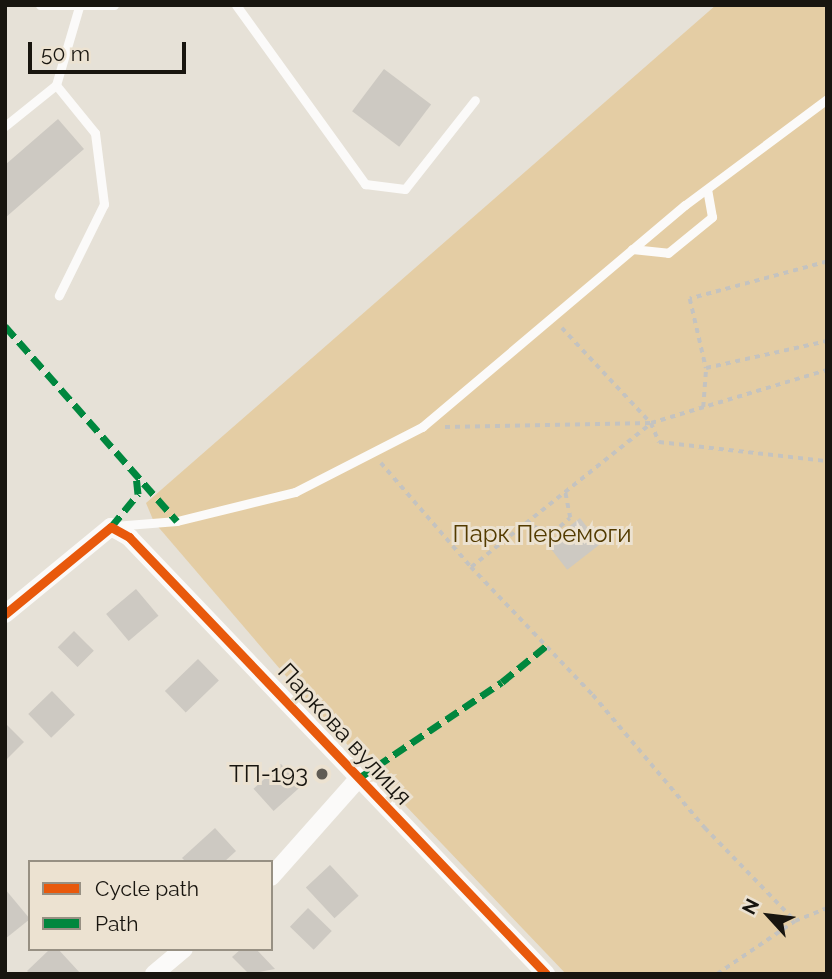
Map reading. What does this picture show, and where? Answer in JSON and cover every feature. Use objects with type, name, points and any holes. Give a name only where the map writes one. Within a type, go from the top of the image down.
[{"type":"street","points":[[5,614],[111,527]]},
{"type":"street","name":"Паркова вулиця","points":[[111,527],[169,576],[546,974]]},
{"type":"street","points":[[273,875],[359,778]]},
{"type":"street","points":[[154,974],[182,951]]},
{"type":"lane","points":[[40,5],[114,5]]},
{"type":"lane","points":[[236,5],[365,184],[405,189],[475,100]]},
{"type":"lane","points":[[5,127],[56,85],[79,7]]},
{"type":"lane","points":[[56,85],[95,133],[104,204],[59,295]]},
{"type":"lane","points":[[111,527],[177,522],[295,492],[422,428],[632,249],[827,99]]},
{"type":"lane","points":[[632,249],[668,253],[712,217],[707,189]]},
{"type":"path","points":[[703,407],[706,366],[690,299],[827,262]]},
{"type":"path","points":[[551,317],[651,423],[659,442],[827,461]]},
{"type":"path","points":[[706,366],[827,341]]},
{"type":"path","points":[[422,428],[651,423],[827,370]]},
{"type":"path","points":[[471,567],[651,423]]},
{"type":"path","points":[[372,453],[471,567],[795,921]]},
{"type":"path","points":[[525,524],[552,533],[569,518],[565,492]]},
{"type":"path","points":[[717,974],[795,921],[827,908]]},
{"type":"green space","name":"Парк Перемоги","points":[[716,5],[827,5],[827,974],[566,974],[322,718],[154,522],[146,503]]},
{"type":"building","points":[[384,69],[431,105],[399,147],[352,111]]},
{"type":"building","points":[[58,119],[84,149],[5,218],[5,165]]},
{"type":"building","points":[[580,518],[600,544],[567,570],[547,544]]},
{"type":"building","points":[[136,589],[158,616],[129,641],[106,614]]},
{"type":"building","points":[[74,631],[94,651],[78,667],[58,647]]},
{"type":"building","points":[[198,659],[219,681],[186,713],[165,691]]},
{"type":"building","points":[[52,691],[75,715],[51,738],[28,714]]},
{"type":"building","points":[[5,723],[24,742],[5,761]]},
{"type":"building","points":[[281,764],[301,786],[274,811],[254,789]]},
{"type":"building","points":[[215,828],[236,851],[226,860],[182,858]]},
{"type":"building","points":[[330,865],[359,896],[335,918],[306,888]]},
{"type":"building","points":[[5,889],[28,917],[28,921],[5,939]]},
{"type":"building","points":[[308,908],[332,931],[314,950],[290,927]]},
{"type":"building","points":[[48,951],[60,951],[81,974],[30,974],[27,971]]},
{"type":"building","points":[[239,951],[258,951],[275,969],[249,974],[232,957]]},
{"type":"marked path","points":[[5,326],[177,521]]},
{"type":"marked path","points":[[111,527],[138,494],[136,474]]},
{"type":"marked path","points":[[359,778],[502,682],[546,646]]},
{"type":"cycle path","points":[[5,614],[111,527],[129,537],[546,974]]},
{"type":"place","name":"ТП-193","points":[[322,774]]}]
